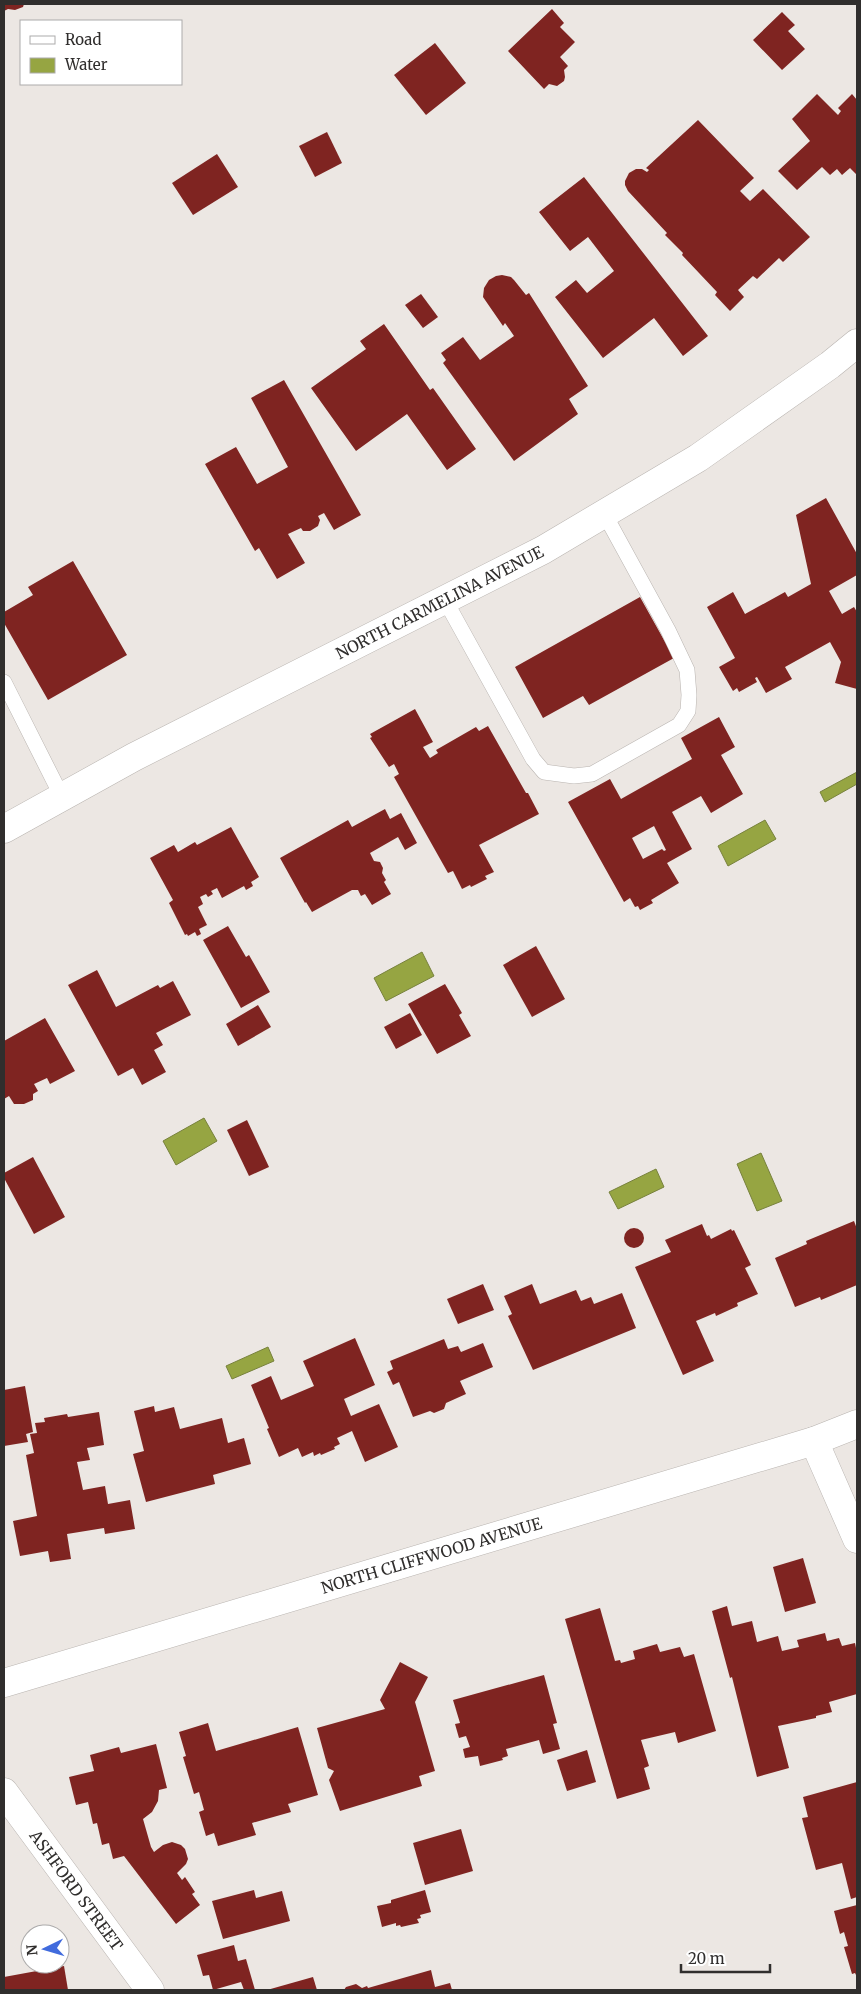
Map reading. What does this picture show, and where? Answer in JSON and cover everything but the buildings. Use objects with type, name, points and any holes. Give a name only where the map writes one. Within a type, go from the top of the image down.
[{"type":"street","name":"NORTH CARMELINA AVENUE","points":[[4,830],[134,758],[543,550],[698,458],[830,365],[857,343]]},
{"type":"street","name":"NORTH CLIFFWOOD AVENUE","points":[[4,1683],[814,1441],[857,1424]]},
{"type":"street","points":[[814,1441],[857,1539]]},
{"type":"street","name":"ASHFORD STREET","points":[[4,1792],[150,1990]]},
{"type":"lane","points":[[445,600],[533,760],[544,772],[574,776],[592,774],[679,725],[688,711],[689,695],[687,670],[668,630],[604,513]]},
{"type":"lane","points":[[4,682],[62,797]]},
{"type":"water","points":[[857,772],[857,784],[825,802],[820,792]]},
{"type":"water","points":[[765,820],[776,839],[728,866],[718,846]]},
{"type":"water","points":[[422,952],[434,976],[386,1001],[374,978]]},
{"type":"water","points":[[204,1118],[217,1141],[176,1165],[163,1141]]},
{"type":"water","points":[[761,1153],[782,1201],[757,1211],[737,1164]]},
{"type":"water","points":[[656,1169],[664,1187],[618,1209],[609,1192]]},
{"type":"water","points":[[268,1347],[274,1361],[232,1379],[226,1366]]}]
